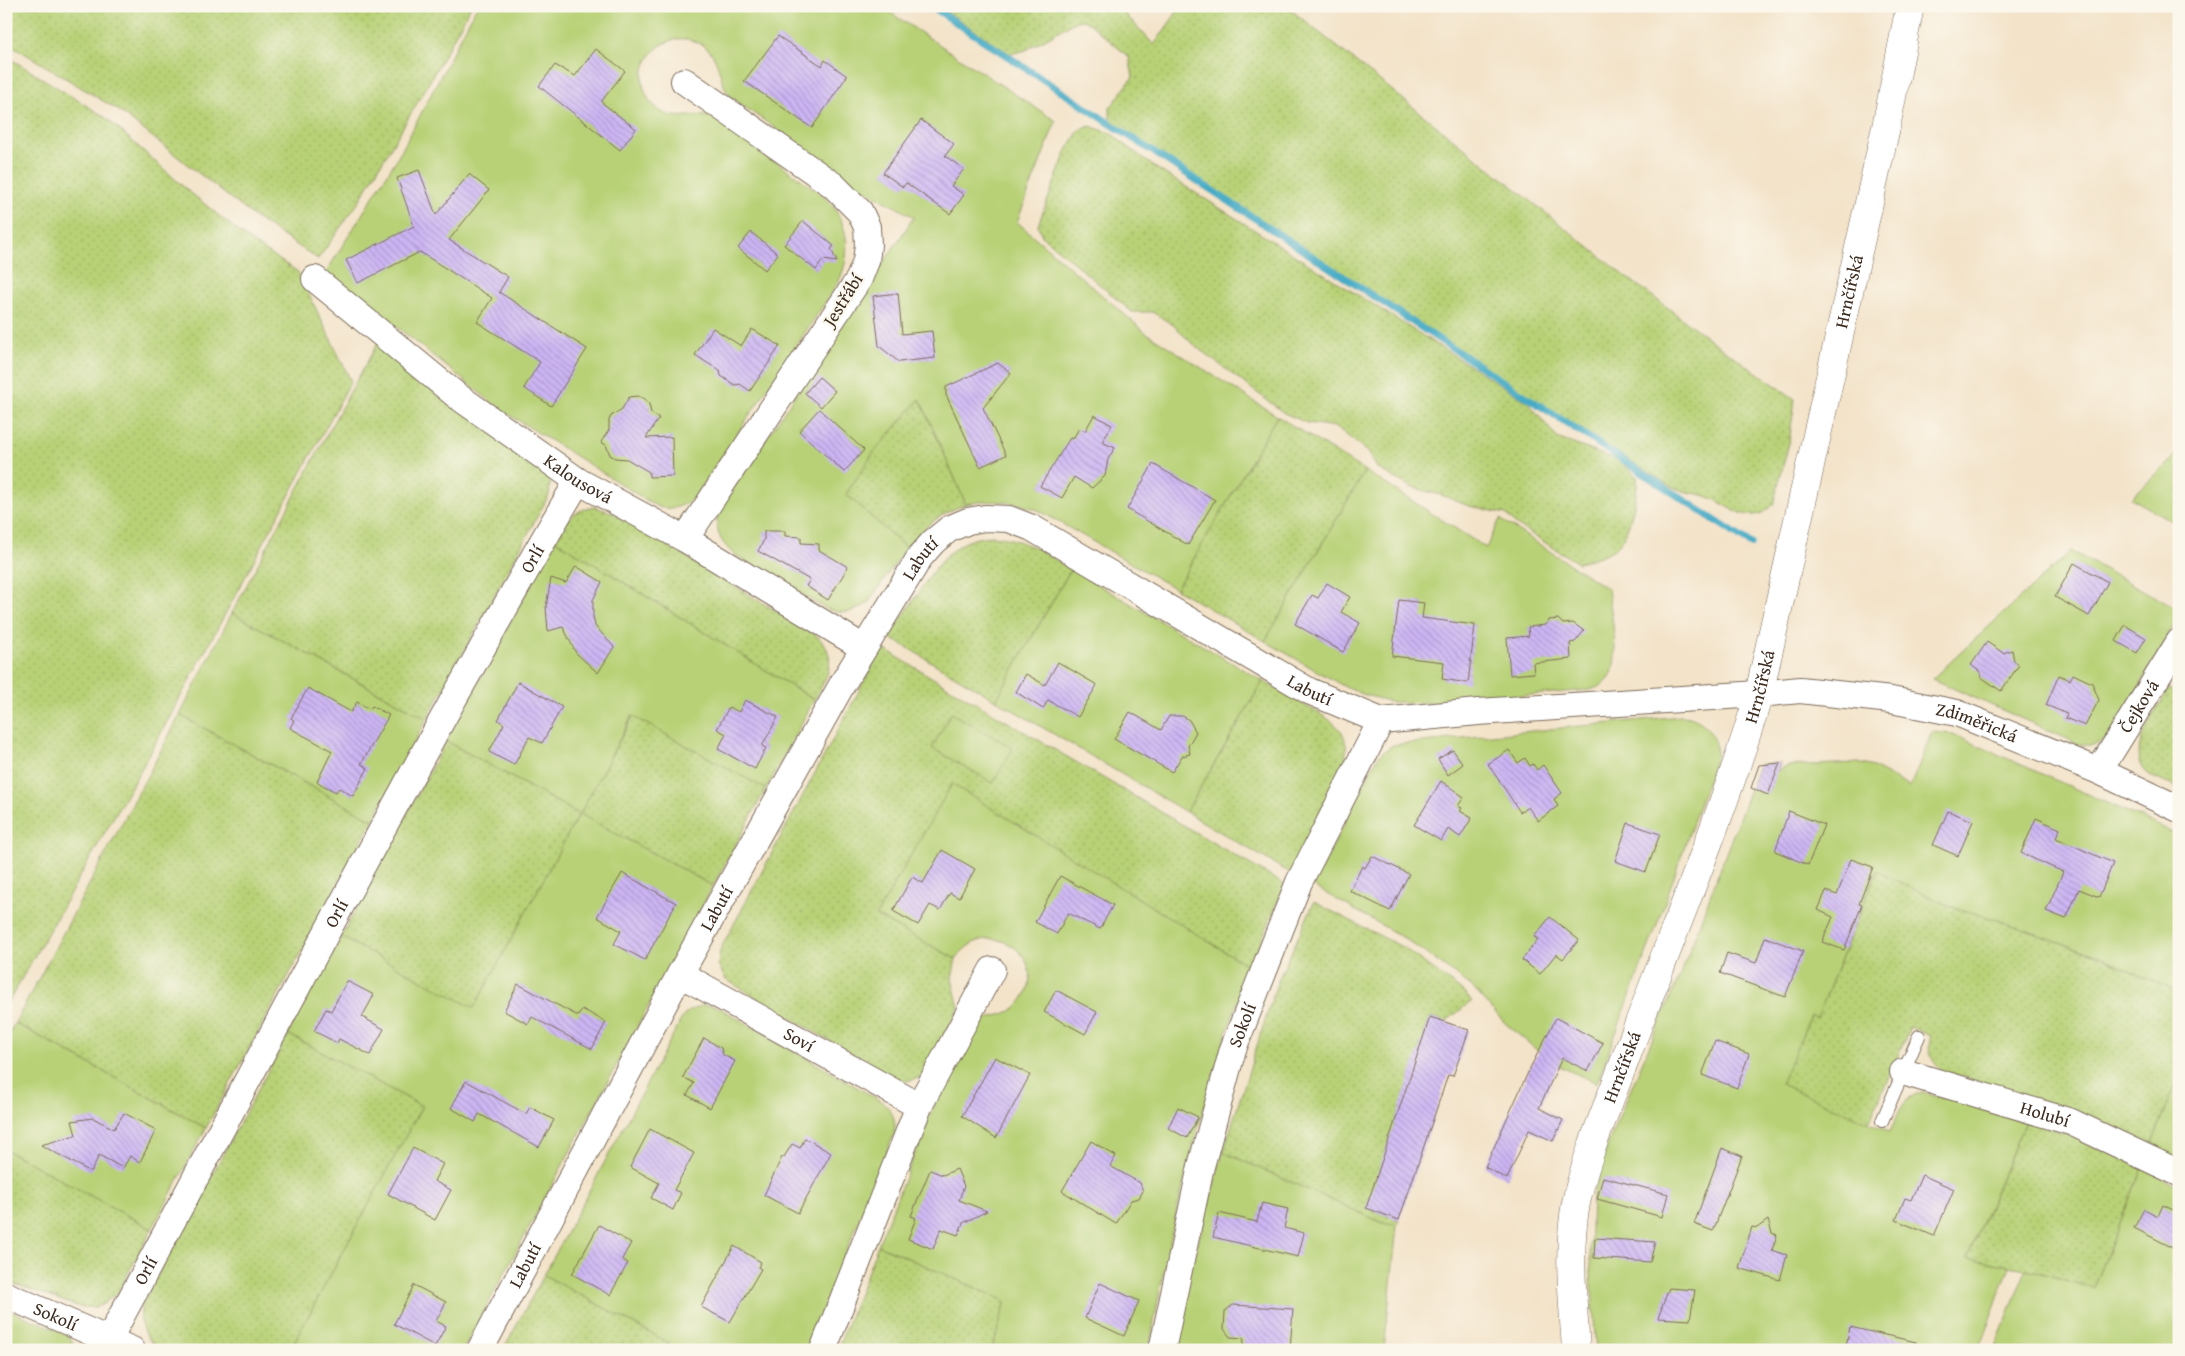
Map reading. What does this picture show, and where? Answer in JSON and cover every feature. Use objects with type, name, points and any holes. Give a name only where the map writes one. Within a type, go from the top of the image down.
[{"type":"street","name":"Hrnčířská","points":[[1576,1350],[1572,1235],[1576,1202],[1587,1164],[1739,761],[1759,694],[1886,127],[1910,6]]},
{"type":"street","name":"Jestřábí","points":[[684,81],[833,185],[860,212],[867,227],[868,245],[866,261],[859,280],[685,539]]},
{"type":"street","name":"Kalousová","points":[[315,279],[456,395],[578,481],[685,539],[864,648]]},
{"type":"street","name":"Orlí","points":[[115,1346],[367,854],[546,534],[578,481]]},
{"type":"street","name":"Labutí","points":[[480,1350],[680,974],[864,648],[920,557],[933,542],[949,529],[968,521],[985,518],[1009,519],[1032,528],[1309,692],[1381,721],[1478,712],[1759,694]]},
{"type":"street","name":"Čejková","points":[[2098,771],[2179,642]]},
{"type":"street","name":"Zdiměřická","points":[[1759,694],[1800,690],[1891,700],[1957,713],[2098,771],[2179,809]]},
{"type":"street","name":"Sokolí","points":[[1162,1350],[1201,1166],[1233,1050],[1299,882],[1381,721]]},
{"type":"street","points":[[823,1350],[919,1106],[992,970]]},
{"type":"street","name":"Soví","points":[[680,974],[919,1106]]},
{"type":"street","name":"Holubí","points":[[1903,1072],[2071,1122],[2179,1173]]},
{"type":"street","name":"Sokolí","points":[[6,1295],[115,1346]]},
{"type":"lane","points":[[1882,1122],[1919,1036]]},
{"type":"green space","points":[[6,6],[471,6],[426,88],[358,203],[318,259],[257,219],[118,110],[6,42]]},
{"type":"green space","points":[[477,6],[880,6],[1056,121],[1017,222],[1145,332],[1277,416],[1176,589],[1038,510],[1002,502],[966,504],[920,399],[874,452],[846,494],[906,548],[868,603],[848,612],[827,609],[729,550],[721,540],[717,528],[720,508],[914,217],[856,185],[732,98],[727,92],[710,51],[704,46],[688,39],[673,40],[660,46],[650,56],[644,69],[643,83],[647,97],[665,114],[714,118],[819,192],[837,212],[846,235],[847,248],[846,260],[837,285],[696,495],[688,502],[673,508],[656,506],[500,409],[392,323],[323,277],[401,152]]},
{"type":"green space","points":[[938,6],[1118,6],[1154,45],[1181,6],[1286,6],[1620,272],[1720,347],[1795,399],[1789,443],[1773,505],[1764,512],[1748,515],[1731,509],[1706,496],[1683,491],[1670,485],[1127,135],[1110,118],[1110,108],[1133,77],[1129,57],[1090,24],[1083,20],[1076,21],[1026,50],[1010,54]]},
{"type":"green space","points":[[6,56],[105,117],[185,188],[250,241],[298,272],[351,381],[149,755],[6,1006]]},
{"type":"green space","points":[[1090,126],[1110,133],[1156,168],[1528,402],[1557,438],[1620,461],[1637,477],[1637,485],[1632,516],[1619,543],[1606,554],[1578,563],[1515,524],[1506,514],[1469,506],[1441,495],[1411,487],[1377,468],[1368,452],[1336,427],[1307,423],[1284,413],[1195,346],[1172,324],[1152,312],[1132,312],[1042,236],[1038,225],[1066,152],[1079,130]]},
{"type":"green space","points":[[379,341],[545,471],[550,483],[549,495],[427,719],[232,613],[341,408]]},
{"type":"green space","points":[[920,399],[966,504],[948,512],[933,522],[919,533],[906,548],[846,494],[874,452]]},
{"type":"green space","points":[[1277,416],[1365,471],[1265,641],[1176,589]]},
{"type":"green space","points":[[2179,453],[2179,525],[2131,498]]},
{"type":"green space","points":[[1365,471],[1486,548],[1500,519],[1608,589],[1615,649],[1613,671],[1609,679],[1600,686],[1589,690],[1438,703],[1392,702],[1365,695],[1345,687],[1265,641]]},
{"type":"green space","points":[[595,507],[613,513],[817,636],[824,644],[830,660],[827,675],[814,700],[555,540],[571,518],[581,510]]},
{"type":"green space","points":[[992,536],[1004,537],[1024,543],[1071,569],[996,700],[889,637],[933,571],[948,554],[967,542]]},
{"type":"green space","points":[[555,540],[814,700],[766,789],[632,716],[580,814],[713,886],[463,1350],[290,1350],[422,1106],[288,1034],[341,937],[474,1008],[579,814],[446,741]]},
{"type":"green space","points":[[2071,551],[2179,610],[2179,616],[2114,732],[2094,745],[2079,744],[1932,679]]},
{"type":"green space","points":[[1071,569],[1263,681],[1186,812],[996,700]]},
{"type":"green space","points":[[232,613],[427,719],[373,820],[180,715]]},
{"type":"green space","points":[[882,648],[1285,885],[1250,967],[952,785],[876,916],[956,959],[952,978],[959,1008],[921,1077],[908,1081],[893,1078],[725,979],[718,964],[720,950]]},
{"type":"green space","points":[[1263,681],[1322,715],[1337,726],[1345,742],[1344,763],[1290,873],[1186,812]]},
{"type":"green space","points":[[2169,689],[2179,694],[2179,788],[2158,780],[2147,773],[2141,764],[2139,754],[2145,731]]},
{"type":"green space","points":[[951,713],[1013,748],[993,783],[932,748]]},
{"type":"green space","points":[[180,715],[373,820],[206,1128],[15,1023]]},
{"type":"green space","points":[[633,716],[766,789],[713,886],[579,814]]},
{"type":"green space","points":[[1681,716],[1696,719],[1702,723],[1714,739],[1717,754],[1657,925],[1597,1083],[1552,1063],[1505,1023],[1470,985],[1404,938],[1313,886],[1376,760],[1393,745]]},
{"type":"green space","points":[[1932,732],[1952,734],[2179,835],[2179,993],[2104,958],[1998,920],[1949,906],[1877,871],[1817,1018],[1811,1015],[1781,1084],[1890,1132],[1905,1102],[1916,1094],[1923,1092],[2026,1119],[1967,1258],[2010,1266],[1978,1350],[1596,1350],[1590,1258],[1592,1198],[1609,1140],[1683,968],[1759,765],[1780,763],[1778,771],[1788,766],[1858,763],[1873,767],[1910,787]]},
{"type":"green space","points":[[446,741],[579,814],[474,1009],[341,937]]},
{"type":"green space","points":[[952,784],[1250,967],[1233,1014],[1190,1156],[1168,1252],[1149,1350],[992,1350],[1006,1301],[878,1245],[938,1096],[977,1026],[987,1019],[1015,1008],[1029,987],[1029,971],[1024,957],[1013,946],[1000,940],[984,939],[969,945],[956,959],[876,916]]},
{"type":"green space","points":[[1877,871],[1949,906],[1998,920],[2104,958],[2179,993],[2179,1077],[2151,1146],[2057,1105],[1943,1071],[1931,1056],[1929,1046],[1931,1036],[1910,1027],[1869,1123],[1780,1084],[1811,1015],[1817,1018]]},
{"type":"green space","points":[[1314,902],[1404,948],[1463,992],[1472,1001],[1445,1022],[1430,1017],[1422,1043],[1419,1045],[1421,1046],[1367,1208],[1399,1220],[1397,1226],[1383,1223],[1223,1152],[1277,983]]},
{"type":"green space","points":[[702,1005],[716,1006],[881,1101],[891,1111],[894,1120],[894,1134],[823,1308],[809,1350],[665,1350],[669,1343],[544,1275],[681,1020],[687,1012]]},
{"type":"green space","points":[[15,1023],[206,1128],[152,1229],[6,1150],[6,1039]]},
{"type":"green space","points":[[288,1034],[422,1106],[290,1350],[163,1350],[151,1342],[141,1325],[142,1304]]},
{"type":"green space","points":[[2179,1077],[2179,1161],[2151,1146]]},
{"type":"green space","points":[[2026,1119],[2071,1135],[2142,1168],[2094,1288],[2026,1269],[1967,1259]]},
{"type":"green space","points":[[6,1150],[152,1229],[118,1292],[102,1305],[80,1307],[6,1281]]},
{"type":"green space","points":[[1223,1152],[1383,1223],[1397,1226],[1384,1350],[1178,1350],[1189,1275]]},
{"type":"green space","points":[[2142,1168],[2179,1186],[2179,1350],[1994,1350],[2026,1269],[2094,1288]]},
{"type":"green space","points":[[878,1245],[1006,1301],[992,1350],[837,1350]]},
{"type":"green space","points":[[544,1275],[669,1343],[665,1350],[503,1350]]},
{"type":"green space","points":[[6,1309],[65,1333],[76,1350],[6,1350]]},
{"type":"building","points":[[778,36],[822,66],[825,60],[847,76],[812,128],[744,81]]},
{"type":"building","points":[[596,49],[625,71],[601,102],[636,129],[620,150],[539,86],[555,65],[575,76]]},
{"type":"building","points":[[921,120],[954,144],[945,156],[964,169],[951,186],[964,195],[950,214],[906,183],[903,187],[883,173]]},
{"type":"building","points":[[419,170],[436,215],[469,174],[489,190],[449,240],[508,277],[499,292],[587,349],[551,406],[524,388],[540,362],[477,322],[492,298],[420,252],[358,283],[346,260],[414,226],[397,178]]},
{"type":"building","points":[[803,221],[834,246],[831,249],[837,262],[823,260],[816,270],[784,245]]},
{"type":"building","points":[[751,232],[778,254],[765,270],[738,248]]},
{"type":"building","points":[[898,293],[902,334],[932,331],[935,358],[899,362],[879,346],[873,296]]},
{"type":"building","points":[[713,328],[741,346],[752,329],[780,346],[750,391],[740,384],[735,385],[721,376],[720,371],[695,355]]},
{"type":"building","points":[[998,363],[1011,373],[983,408],[1006,455],[980,467],[946,395],[946,387]]},
{"type":"building","points":[[819,377],[835,391],[821,407],[805,393]]},
{"type":"building","points":[[638,396],[645,399],[649,404],[651,413],[659,418],[646,438],[672,437],[673,476],[649,477],[649,472],[627,459],[615,458],[610,455],[606,445],[601,442],[609,430],[611,416],[622,409],[629,397]]},
{"type":"building","points":[[819,409],[864,450],[844,472],[799,431]]},
{"type":"building","points":[[1094,415],[1112,425],[1102,442],[1115,448],[1108,459],[1105,476],[1092,488],[1074,477],[1062,498],[1040,486],[1070,438],[1073,439],[1079,428],[1085,431]]},
{"type":"building","points":[[1153,464],[1215,500],[1188,545],[1127,509]]},
{"type":"building","points":[[764,531],[785,531],[785,536],[801,537],[801,543],[819,544],[819,550],[848,567],[828,600],[806,586],[810,580],[758,551],[764,540]]},
{"type":"building","points":[[2074,563],[2108,582],[2089,616],[2055,597]]},
{"type":"building","points":[[576,566],[602,582],[593,600],[593,616],[595,626],[614,647],[598,673],[576,653],[563,627],[548,631],[546,607],[551,578],[566,583]]},
{"type":"building","points":[[1327,583],[1350,597],[1341,612],[1360,623],[1343,652],[1295,624],[1312,595],[1318,598]]},
{"type":"building","points":[[1399,600],[1424,603],[1422,618],[1475,625],[1468,683],[1442,679],[1444,662],[1392,656]]},
{"type":"building","points":[[1558,619],[1563,624],[1573,623],[1584,631],[1575,642],[1570,643],[1571,659],[1533,663],[1534,673],[1510,675],[1507,638],[1529,636],[1528,627],[1545,625],[1549,620]]},
{"type":"building","points":[[2125,625],[2146,638],[2137,653],[2116,641]]},
{"type":"building","points":[[1987,642],[2003,653],[2012,650],[2014,661],[2019,665],[2001,691],[1981,677],[1980,672],[1971,665]]},
{"type":"building","points":[[1058,662],[1097,685],[1078,717],[1048,700],[1043,709],[1016,692],[1026,674],[1045,685]]},
{"type":"building","points":[[2073,674],[2092,683],[2099,700],[2085,726],[2065,718],[2067,714],[2046,705],[2059,675],[2070,680]]},
{"type":"building","points":[[518,682],[562,707],[542,743],[529,737],[514,765],[489,752],[504,724],[498,720]]},
{"type":"building","points":[[308,688],[351,712],[357,702],[370,709],[372,706],[389,715],[361,764],[368,768],[353,796],[339,788],[336,792],[317,782],[332,751],[290,728],[294,720],[291,718]]},
{"type":"building","points":[[745,700],[778,717],[762,746],[766,748],[755,769],[718,749],[726,734],[717,729],[729,707],[739,712]]},
{"type":"building","points":[[1130,712],[1161,730],[1169,716],[1183,716],[1189,720],[1196,732],[1188,746],[1190,754],[1182,756],[1172,772],[1114,739]]},
{"type":"building","points":[[1453,750],[1463,764],[1448,775],[1438,759]]},
{"type":"building","points":[[1509,750],[1518,763],[1525,758],[1530,766],[1533,764],[1537,770],[1543,765],[1562,793],[1554,799],[1558,806],[1538,821],[1528,807],[1520,812],[1488,764]]},
{"type":"building","points":[[1780,763],[1768,795],[1751,788],[1759,765]]},
{"type":"building","points":[[1441,781],[1464,797],[1458,806],[1462,808],[1460,811],[1472,818],[1460,837],[1448,829],[1441,841],[1414,825]]},
{"type":"building","points":[[1789,811],[1824,825],[1808,865],[1775,851]]},
{"type":"building","points":[[1948,811],[1973,821],[1958,856],[1933,845]]},
{"type":"building","points":[[2036,818],[2060,829],[2056,838],[2113,863],[2099,897],[2079,889],[2066,919],[2046,911],[2063,872],[2021,853]]},
{"type":"building","points":[[1628,823],[1660,834],[1646,872],[1615,861]]},
{"type":"building","points":[[942,850],[975,869],[959,898],[950,893],[940,910],[930,905],[918,925],[893,911],[912,877],[923,883]]},
{"type":"building","points":[[1372,856],[1409,874],[1390,911],[1350,891],[1362,866],[1365,868]]},
{"type":"building","points":[[1851,859],[1873,867],[1859,904],[1862,905],[1844,950],[1822,942],[1833,917],[1818,910],[1826,891],[1837,895]]},
{"type":"building","points":[[622,873],[676,903],[645,960],[614,944],[621,931],[597,917]]},
{"type":"building","points":[[1060,876],[1113,905],[1100,929],[1068,913],[1057,934],[1035,922]]},
{"type":"building","points":[[1550,917],[1579,940],[1563,959],[1556,954],[1540,974],[1522,960],[1538,939],[1534,937]]},
{"type":"building","points":[[1765,937],[1803,951],[1785,997],[1720,973],[1727,953],[1756,963]]},
{"type":"building","points":[[347,981],[374,995],[362,1017],[384,1029],[370,1055],[339,1039],[337,1043],[314,1031],[326,1009],[331,1011]]},
{"type":"building","points":[[518,984],[578,1016],[582,1009],[606,1022],[592,1049],[532,1017],[528,1024],[504,1011]]},
{"type":"building","points":[[1056,990],[1097,1012],[1085,1034],[1044,1012]]},
{"type":"building","points":[[1430,1017],[1469,1030],[1453,1076],[1448,1075],[1399,1220],[1366,1208]]},
{"type":"building","points":[[1556,1018],[1603,1043],[1588,1071],[1562,1058],[1539,1108],[1563,1120],[1553,1141],[1529,1130],[1507,1179],[1485,1167],[1530,1068]]},
{"type":"building","points":[[704,1038],[721,1048],[723,1055],[735,1061],[710,1108],[687,1095],[694,1083],[683,1077]]},
{"type":"building","points":[[1715,1041],[1749,1054],[1737,1088],[1702,1075]]},
{"type":"building","points":[[995,1057],[1030,1075],[996,1138],[962,1116]]},
{"type":"building","points":[[466,1081],[526,1114],[530,1107],[554,1120],[539,1147],[479,1114],[475,1122],[451,1108]]},
{"type":"building","points":[[1178,1107],[1198,1117],[1187,1138],[1168,1128]]},
{"type":"building","points":[[124,1113],[156,1130],[140,1162],[130,1156],[123,1168],[99,1155],[91,1172],[41,1145],[76,1135],[72,1121],[93,1118],[114,1129]]},
{"type":"building","points":[[650,1129],[694,1153],[674,1190],[681,1193],[673,1210],[651,1198],[659,1183],[630,1167]]},
{"type":"building","points":[[805,1138],[831,1153],[798,1213],[764,1195],[782,1157],[784,1157],[792,1144],[800,1148]]},
{"type":"building","points":[[1091,1141],[1116,1156],[1110,1166],[1140,1183],[1143,1191],[1139,1198],[1131,1200],[1116,1224],[1062,1191]]},
{"type":"building","points":[[413,1148],[443,1164],[434,1181],[451,1190],[435,1220],[388,1194]]},
{"type":"building","points":[[1722,1148],[1742,1156],[1713,1231],[1694,1224]]},
{"type":"building","points":[[957,1169],[964,1186],[959,1200],[987,1211],[963,1223],[958,1235],[941,1229],[933,1249],[908,1239],[916,1218],[911,1216],[930,1170],[943,1175]]},
{"type":"building","points":[[1922,1175],[1954,1189],[1934,1236],[1896,1220],[1905,1198],[1911,1200]]},
{"type":"building","points":[[1603,1177],[1668,1194],[1662,1217],[1597,1199]]},
{"type":"building","points":[[1262,1203],[1288,1209],[1284,1228],[1304,1233],[1298,1257],[1213,1237],[1219,1213],[1257,1222]]},
{"type":"building","points":[[2163,1205],[2179,1213],[2179,1251],[2134,1228],[2144,1209],[2158,1216]]},
{"type":"building","points":[[1768,1220],[1772,1233],[1777,1235],[1772,1250],[1787,1255],[1780,1280],[1739,1268],[1752,1227],[1757,1228]]},
{"type":"building","points":[[599,1225],[631,1243],[622,1259],[628,1263],[610,1295],[572,1274]]},
{"type":"building","points":[[1595,1238],[1655,1242],[1650,1262],[1594,1258]]},
{"type":"building","points":[[734,1246],[761,1262],[758,1267],[761,1269],[730,1322],[701,1307]]},
{"type":"building","points":[[1100,1283],[1139,1301],[1124,1336],[1085,1318]]},
{"type":"building","points":[[414,1285],[446,1302],[436,1321],[446,1326],[435,1346],[394,1324]]},
{"type":"building","points":[[1669,1288],[1695,1290],[1690,1320],[1658,1318]]},
{"type":"building","points":[[1233,1305],[1293,1309],[1290,1350],[1243,1350],[1244,1338],[1230,1337],[1224,1329],[1225,1311]]},
{"type":"building","points":[[1850,1327],[1916,1342],[1915,1350],[1845,1350]]},
{"type":"waterway","points":[[931,6],[1751,544]]}]
